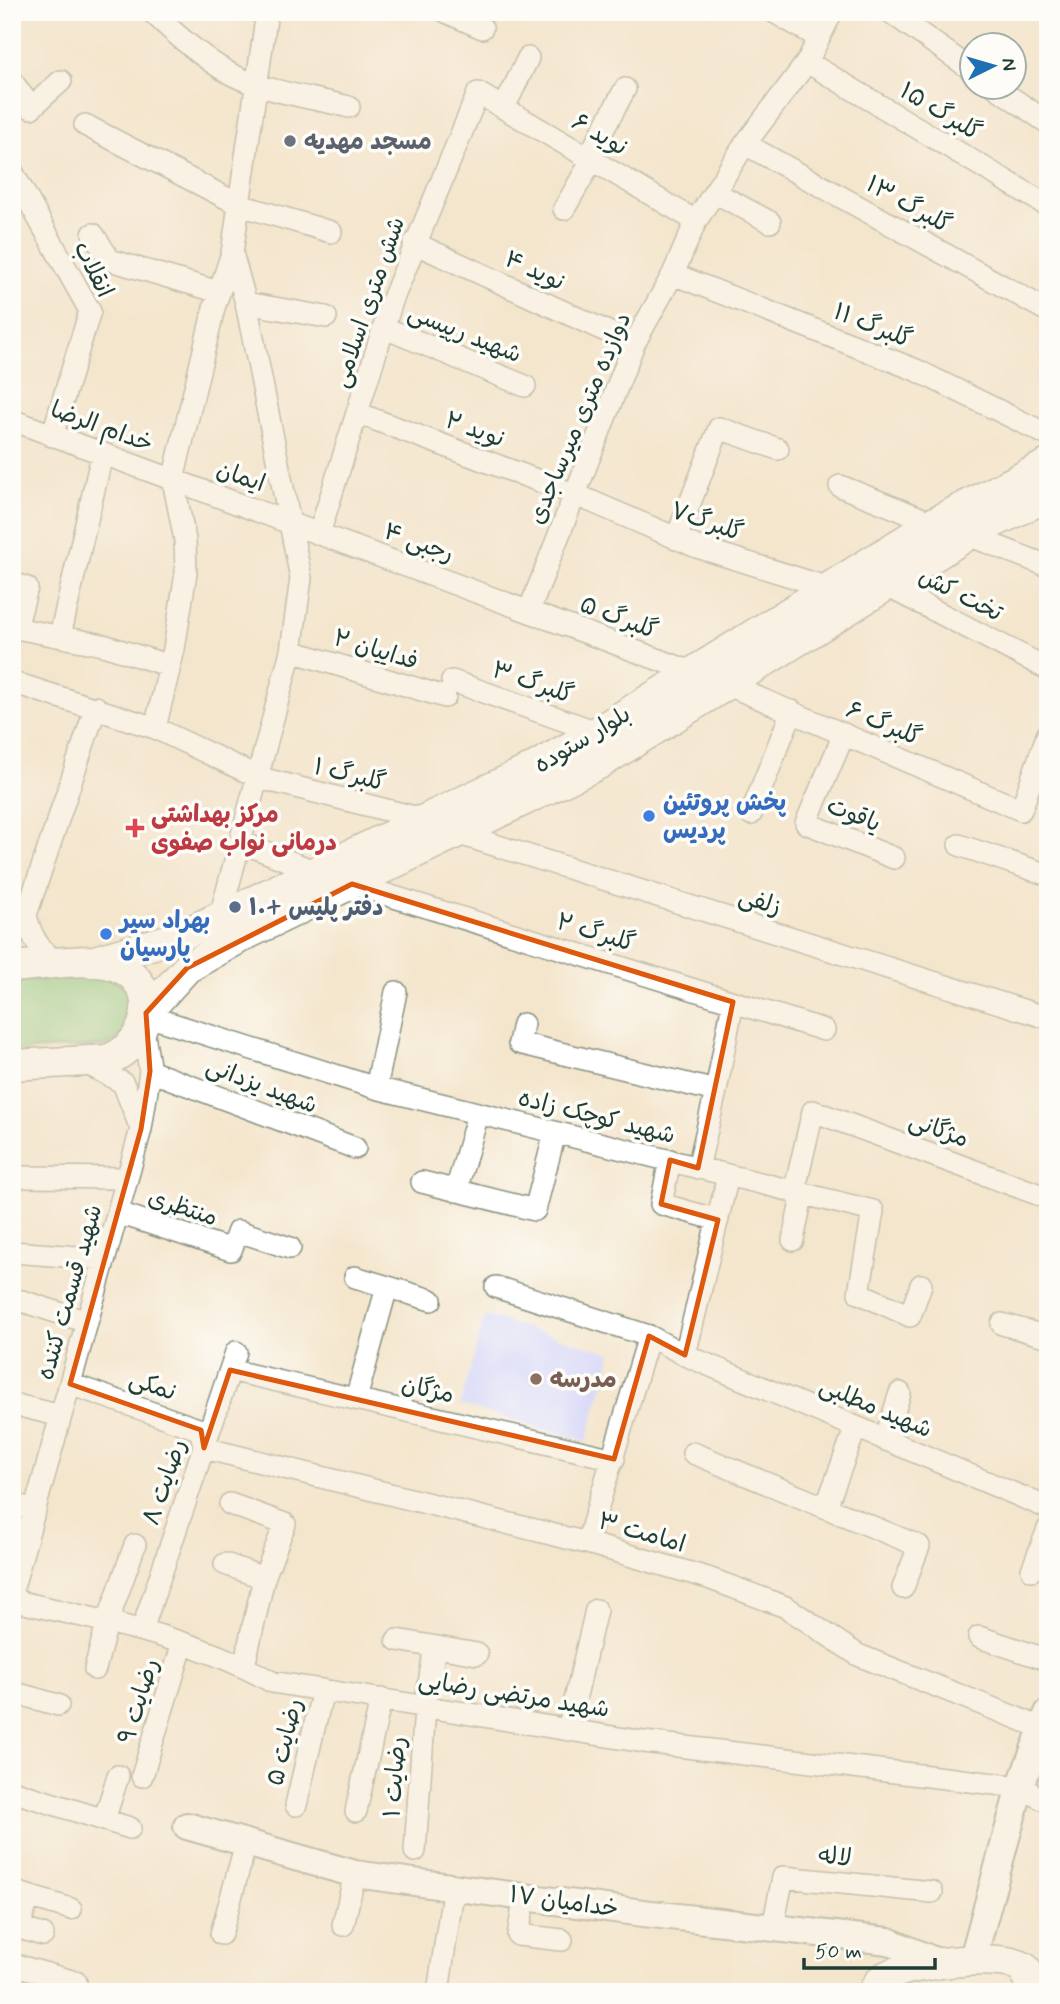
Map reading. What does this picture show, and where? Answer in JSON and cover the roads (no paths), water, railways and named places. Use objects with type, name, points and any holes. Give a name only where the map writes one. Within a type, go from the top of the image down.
[{"type":"main road","name":"بلوار ستوده","points":[[91,962],[178,937],[522,774],[597,732],[826,587],[933,523],[1048,464]]},
{"type":"main road","name":"بلوار ستوده","points":[[12,1065],[118,1056],[138,1039],[145,1021],[187,968],[243,936],[599,764],[968,535],[1048,496]]},
{"type":"main road","points":[[12,967],[91,962],[113,965],[134,979],[145,1001],[145,1021]]},
{"type":"main road","points":[[873,1989],[888,1975],[942,1964],[1003,1960],[1020,1964],[1035,1979]]},
{"type":"street","points":[[152,12],[229,73],[257,84],[349,107]]},
{"type":"street","points":[[155,728],[170,666],[186,573],[186,540],[173,480],[219,292],[232,253],[267,12]]},
{"type":"street","points":[[446,12],[482,28]]},
{"type":"street","points":[[774,12],[818,37]]},
{"type":"street","name":"دوازده متری میرساجدی","points":[[529,611],[634,344],[673,274],[696,221],[745,144],[807,62],[832,12]]},
{"type":"street","points":[[890,12],[958,60]]},
{"type":"street","points":[[503,108],[528,58]]},
{"type":"street","name":"گلبرگ ۱۵","points":[[807,62],[1048,206]]},
{"type":"street","points":[[12,81],[31,108],[61,81]]},
{"type":"street","points":[[564,209],[625,89]]},
{"type":"street","name":"نوید ۶","points":[[478,93],[696,221]]},
{"type":"street","name":"شش متری اسلامی","points":[[319,534],[392,301],[478,93]]},
{"type":"street","points":[[1017,102],[1048,123]]},
{"type":"street","points":[[85,125],[240,205],[331,232]]},
{"type":"street","name":"گلبرگ ۱۳","points":[[745,144],[1048,310]]},
{"type":"street","name":"انقلاب","points":[[12,172],[90,311],[52,436]]},
{"type":"street","points":[[714,192],[770,222]]},
{"type":"street","points":[[93,234],[110,260],[219,292]]},
{"type":"street","name":"نوید ۴","points":[[414,243],[634,344]]},
{"type":"street","points":[[220,918],[260,778],[291,651],[301,578],[246,303],[232,253]]},
{"type":"street","name":"گلبرگ ۱۱","points":[[673,274],[916,370],[1048,435]]},
{"type":"street","points":[[246,303],[326,317]]},
{"type":"street","name":"شهید رپیسی","points":[[385,328],[525,386]]},
{"type":"street","name":"نوید ۲","points":[[357,413],[574,494]]},
{"type":"street","name":"خدام الرضا","points":[[12,420],[173,480]]},
{"type":"street","points":[[676,539],[719,428],[778,449]]},
{"type":"street","points":[[60,636],[102,455]]},
{"type":"street","name":"ایمان","points":[[173,480],[291,522]]},
{"type":"street","points":[[840,486],[933,523]]},
{"type":"street","name":"گلبرگ۷","points":[[574,494],[676,539],[826,587]]},
{"type":"street","name":"رجبی ۴","points":[[291,522],[529,611]]},
{"type":"street","points":[[968,535],[1048,566]]},
{"type":"street","points":[[12,583],[27,588],[16,628],[103,645],[170,666]]},
{"type":"street","name":"تخت کش","points":[[887,586],[1048,669]]},
{"type":"street","name":"گلبرگ ۵","points":[[529,611],[692,672]]},
{"type":"street","name":"فداییان ۲","points":[[291,651],[448,689]]},
{"type":"street","name":"گلبرگ ۱","points":[[12,682],[155,728],[260,778],[426,820]]},
{"type":"street","name":"گلبرگ ۶","points":[[726,684],[1021,810],[1048,733]]},
{"type":"street","name":"گلبرگ ۳","points":[[448,689],[597,732]]},
{"type":"street","points":[[12,937],[26,915],[96,707]]},
{"type":"street","points":[[751,814],[792,711]]},
{"type":"street","name":"یاقوت","points":[[844,734],[806,822],[894,858]]},
{"type":"street","name":"زلفی","points":[[456,833],[1048,1018]]},
{"type":"street","points":[[242,842],[316,872]]},
{"type":"street","points":[[959,845],[1048,875]]},
{"type":"street","name":"گلبرگ ۲","points":[[352,884],[824,1031]]},
{"type":"street","points":[[26,915],[35,941],[50,958],[61,964]]},
{"type":"street","points":[[376,1088],[396,992]]},
{"type":"street","points":[[698,1168],[733,1002]]},
{"type":"street","name":"شهید قسمت کننده","points":[[12,1591],[141,1129],[150,1071],[145,1021]]},
{"type":"street","name":"شهید کوچک زاده","points":[[145,1021],[478,1115],[873,1211],[859,1293],[910,1316],[920,1285]]},
{"type":"street","points":[[523,1024],[519,1043],[716,1091]]},
{"type":"street","points":[[82,1061],[123,1083],[133,1101],[141,1129]]},
{"type":"street","name":"شهید یزدانی","points":[[150,1071],[355,1148]]},
{"type":"street","name":"مژگانی","points":[[798,1194],[813,1111],[1048,1198]]},
{"type":"street","points":[[456,1191],[478,1115]]},
{"type":"street","points":[[422,1182],[535,1210],[555,1133]]},
{"type":"street","points":[[670,1160],[661,1203],[718,1220]]},
{"type":"street","points":[[685,1355],[728,1176]]},
{"type":"street","points":[[23,1177],[127,1178]]},
{"type":"street","points":[[793,1240],[798,1194]]},
{"type":"street","name":"منتظری","points":[[119,1213],[231,1250],[238,1231],[290,1248]]},
{"type":"street","points":[[12,1252],[105,1259]]},
{"type":"street","points":[[355,1277],[431,1300]]},
{"type":"street","points":[[356,1399],[387,1287]]},
{"type":"street","name":"شهید مطلبی","points":[[496,1287],[649,1336],[685,1355],[1048,1508]]},
{"type":"street","points":[[22,1301],[87,1322]]},
{"type":"street","points":[[1002,1324],[1048,1336]]},
{"type":"street","points":[[587,1543],[649,1336]]},
{"type":"street","name":"مژگان","points":[[233,1361],[356,1399],[614,1460]]},
{"type":"street","name":"رضایت ۸","points":[[142,1630],[233,1361]]},
{"type":"street","name":"نمکی","points":[[70,1384],[201,1430],[204,1448]]},
{"type":"street","points":[[885,1440],[900,1393]]},
{"type":"street","points":[[12,1404],[61,1416]]},
{"type":"street","points":[[826,1507],[856,1427]]},
{"type":"street","name":"امامت ۳","points":[[204,1448],[587,1543],[708,1578],[786,1607],[858,1655],[1045,1720]]},
{"type":"street","points":[[693,1453],[919,1546],[903,1588]]},
{"type":"street","points":[[12,1503],[35,1511]]},
{"type":"street","points":[[230,1504],[285,1524],[264,1578],[244,1666]]},
{"type":"street","points":[[1032,1570],[1048,1529]]},
{"type":"street","points":[[95,1669],[107,1623],[135,1545]]},
{"type":"street","points":[[225,1564],[264,1578]]},
{"type":"street","name":"شهید مرتضی رضایی","points":[[12,1600],[142,1630],[244,1666],[272,1682],[644,1742],[1020,1787]]},
{"type":"street","points":[[568,1730],[596,1611]]},
{"type":"street","points":[[979,1637],[1048,1660]]},
{"type":"street","points":[[397,1640],[477,1654]]},
{"type":"street","name":"رضایت ۹","points":[[142,1776],[183,1643]]},
{"type":"street","name":"رضایت ۱","points":[[415,1851],[425,1707],[435,1647]]},
{"type":"street","name":"رضایت ۵","points":[[296,1805],[323,1690]]},
{"type":"street","points":[[12,1692],[58,1706]]},
{"type":"street","points":[[356,1811],[381,1699]]},
{"type":"street","points":[[972,1962],[1020,1787],[1045,1720]]},
{"type":"street","points":[[104,1820],[118,1776]]},
{"type":"street","points":[[1020,1787],[1048,1802]]},
{"type":"street","points":[[12,1791],[130,1828]]},
{"type":"street","name":"خدامیان ۱۷","points":[[187,1826],[355,1874],[453,1885],[643,1913],[888,1941],[942,1964]]},
{"type":"street","points":[[221,1934],[246,1843]]},
{"type":"street","points":[[343,1925],[355,1874]]},
{"type":"street","name":"لاله","points":[[773,1926],[783,1877],[932,1892]]},
{"type":"street","points":[[438,1992],[453,1885]]},
{"type":"street","points":[[43,1935],[19,1928],[21,1894],[71,1909]]},
{"type":"street","points":[[525,1896],[518,1935],[562,1940]]},
{"type":"street","points":[[12,1964],[75,1987]]},
{"type":"place","name":"مسجد مهدیه","points":[[290,141]]},
{"type":"place","name":"پخش پروتئین پردیس","points":[[649,816]]},
{"type":"place","name":"مرکز بهداشتی درمانی نواب صفوی","points":[[135,828]]},
{"type":"place","name":"دفتر پلیس +۱۰","points":[[235,907]]},
{"type":"place","name":"بهراد سیر پارسیان","points":[[106,934]]},
{"type":"place","name":"مدرسه","points":[[536,1379]]}]
